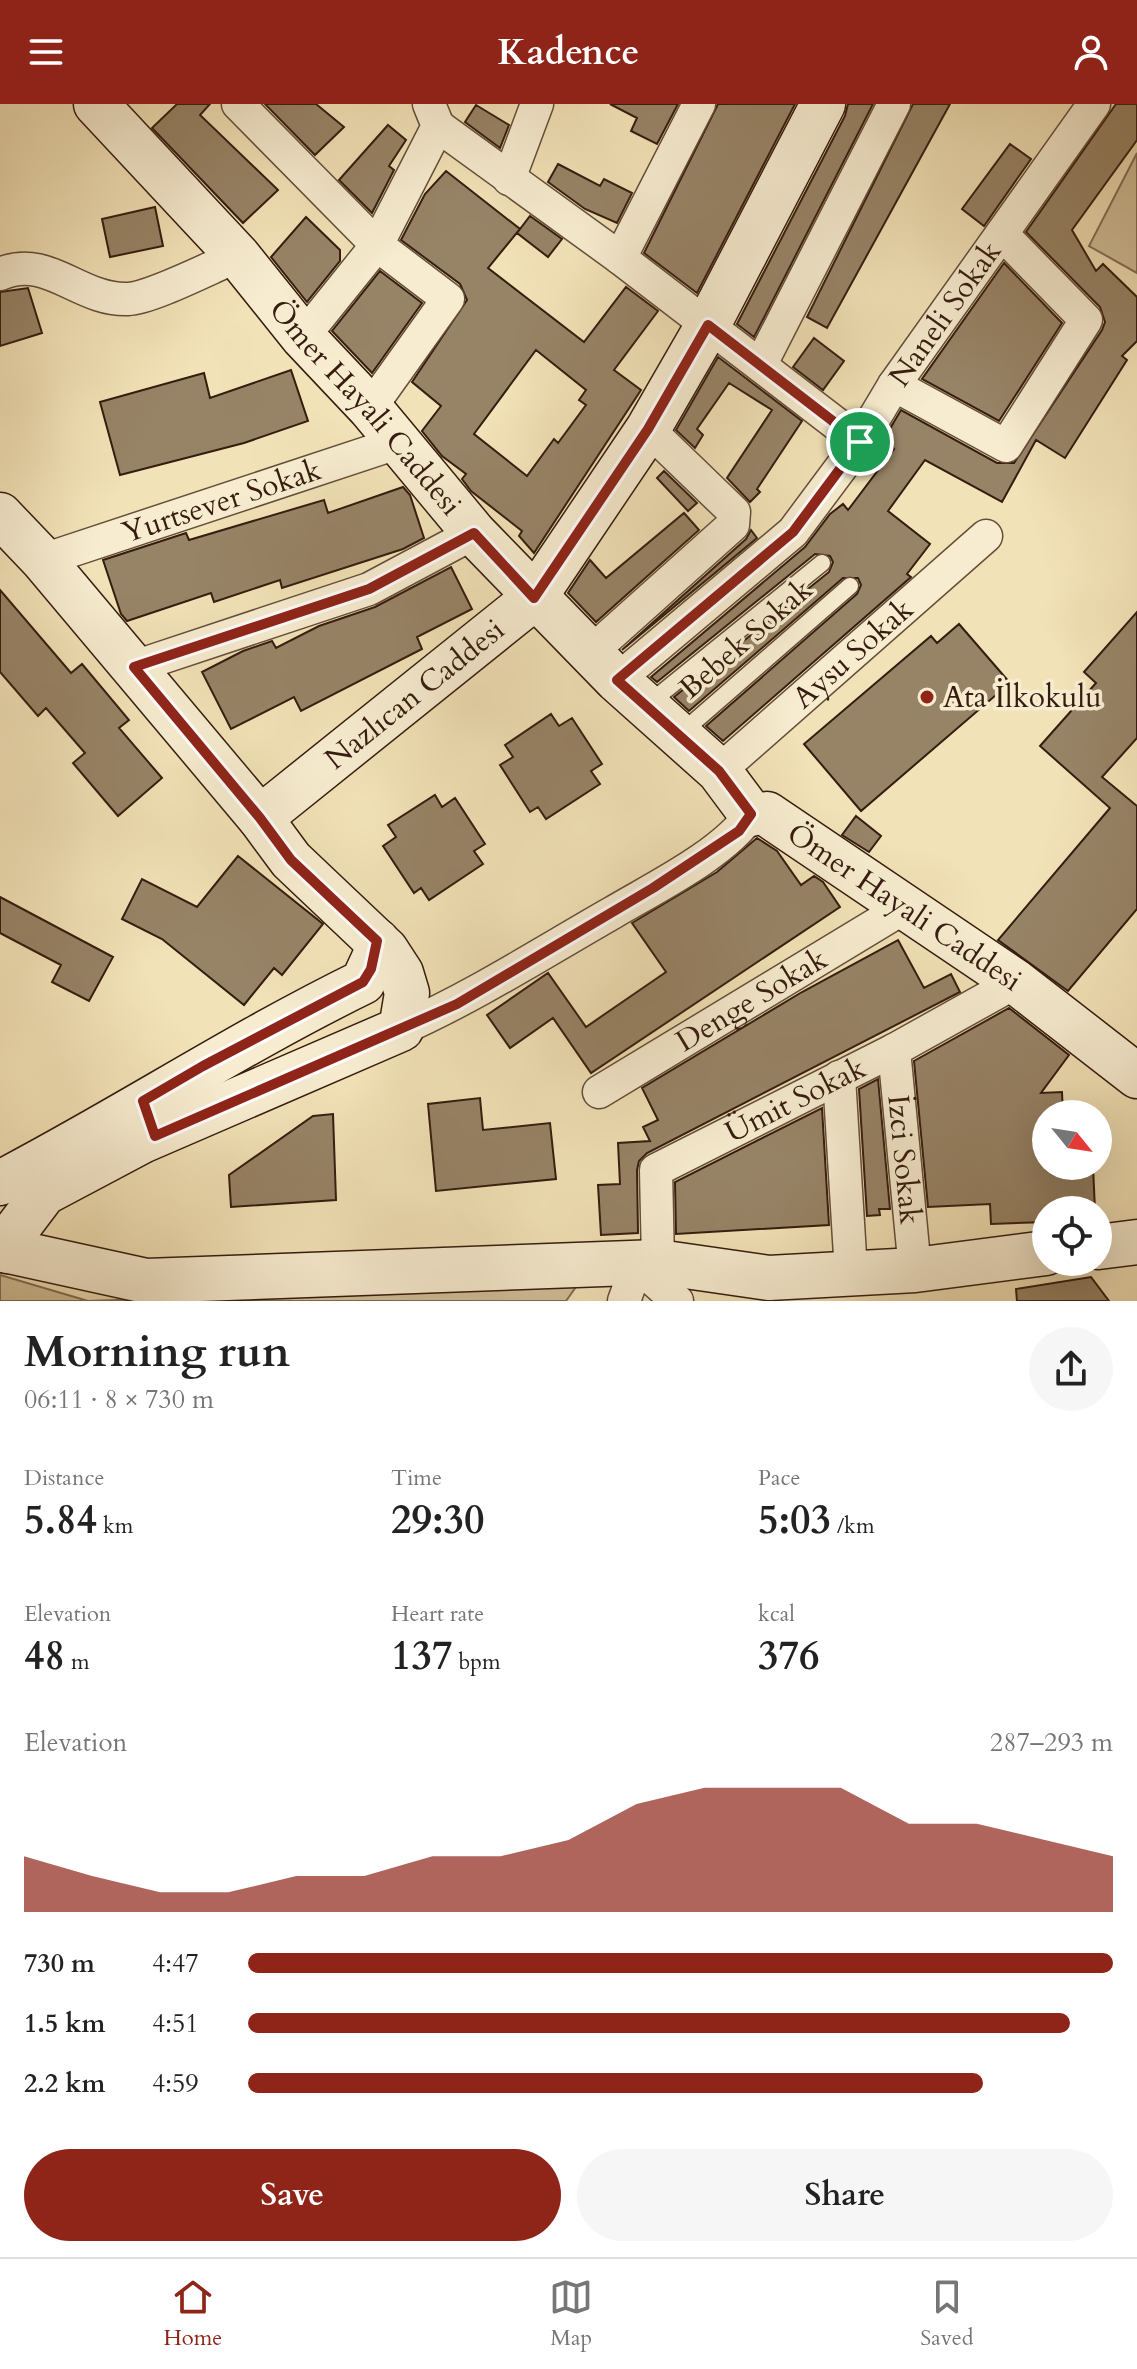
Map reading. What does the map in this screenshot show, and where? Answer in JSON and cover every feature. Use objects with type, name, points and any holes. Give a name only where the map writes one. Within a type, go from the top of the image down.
[{"type":"street","name":"Ömer Hayali Caddesi","points":[[96,104],[238,256],[303,337],[400,442],[442,499],[534,598],[617,680],[719,771],[759,814],[1016,982],[1137,1076]]},
{"type":"street","points":[[238,104],[377,245],[448,299],[370,408]]},
{"type":"street","points":[[509,179],[537,104]]},
{"type":"street","points":[[620,258],[699,104]]},
{"type":"street","name":"Nazlıcan Caddesi","points":[[260,818],[534,598],[648,429],[708,325],[823,104]]},
{"type":"street","points":[[761,364],[894,104]]},
{"type":"street","name":"Naneli Sokak","points":[[617,680],[793,532],[860,442],[894,385],[1094,104]]},
{"type":"street","points":[[303,337],[377,245],[434,115],[509,179],[620,258],[860,442]]},
{"type":"street","points":[[894,385],[1006,446],[1086,320],[1002,234]]},
{"type":"street","points":[[0,274],[19,266],[44,270],[107,298],[132,299],[238,256]]},
{"type":"street","points":[[617,680],[733,525],[734,512],[648,429]]},
{"type":"street","name":"Yurtsever Sokak","points":[[43,560],[400,442]]},
{"type":"street","points":[[0,515],[43,560],[134,667],[260,818],[291,860],[377,941],[401,973],[407,993],[401,1029]]},
{"type":"street","points":[[134,667],[369,589],[474,533]]},
{"type":"street","name":"Aysu Sokak","points":[[719,771],[986,536]]},
{"type":"street","points":[[0,1183],[149,1119],[401,1029],[457,1004],[653,888],[739,831],[759,814]]},
{"type":"street","name":"Denge Sokak","points":[[599,1092],[905,907]]},
{"type":"street","points":[[377,941],[371,969],[363,982],[203,1066],[149,1119],[44,1193],[4,1250],[146,1281],[640,1276],[769,1278],[915,1270],[1032,1255]]},
{"type":"street","name":"Ümit Sokak","points":[[640,1276],[656,1170],[894,1050],[1016,982]]},
{"type":"street","name":"İzci Sokak","points":[[894,1050],[915,1270]]},
{"type":"street","points":[[839,1077],[851,1272]]},
{"type":"street","points":[[1112,1245],[1137,1242]]},
{"type":"street","points":[[640,1276],[677,1301]]},
{"type":"lane","points":[[617,680],[822,563]]},
{"type":"lane","name":"Bebek Sokak","points":[[678,735],[850,586]]},
{"type":"shaded area","points":[[1137,153],[1137,273],[1089,246]]},
{"type":"shaded area","points":[[0,1275],[88,1301],[0,1301]]},
{"type":"shaded area","points":[[578,1284],[566,1301],[88,1301]]},
{"type":"building","points":[[177,104],[210,104],[200,115],[278,190],[243,223],[152,128]]},
{"type":"building","points":[[265,104],[316,104],[344,127],[315,155]]},
{"type":"building","points":[[610,104],[678,104],[657,144],[631,131],[637,118]]},
{"type":"building","points":[[718,104],[795,104],[697,293],[644,253]]},
{"type":"building","points":[[848,104],[873,104],[754,337],[737,324],[845,116]]},
{"type":"building","points":[[913,104],[950,104],[827,328],[807,317]]},
{"type":"building","points":[[1116,104],[1137,104],[1137,140],[1072,230],[1096,271],[1103,264],[1137,297],[1137,341],[1122,356],[1127,360],[1065,458],[1036,440],[1002,502],[925,460],[888,511],[930,544],[907,574],[911,577],[723,741],[706,726],[857,594],[861,585],[858,578],[843,578],[689,711],[674,697],[829,572],[833,562],[830,556],[815,554],[657,682],[651,677],[805,547],[830,514],[843,504],[848,510],[894,449],[885,437],[901,410],[997,463],[1014,463],[1102,330],[1105,322],[1100,307],[1026,232]]},
{"type":"building","points":[[476,105],[509,125],[500,148],[465,122]]},
{"type":"building","points":[[388,125],[406,140],[389,166],[394,170],[372,213],[339,180]]},
{"type":"building","points":[[1010,144],[1031,159],[984,226],[962,209]]},
{"type":"building","points":[[558,164],[600,186],[604,179],[632,193],[617,223],[585,209],[548,182]]},
{"type":"building","points":[[446,171],[520,229],[488,268],[584,342],[626,287],[658,311],[614,370],[641,390],[534,553],[519,536],[522,531],[471,491],[462,479],[466,474],[442,456],[422,431],[441,406],[412,382],[467,300],[460,284],[401,240],[425,194]],"holes":[[[536,350],[586,390],[579,400],[586,405],[558,443],[554,439],[527,476],[474,434]]]},
{"type":"building","points":[[155,207],[163,246],[110,257],[102,219]]},
{"type":"building","points":[[530,216],[562,239],[548,257],[517,233]]},
{"type":"building","points":[[306,217],[340,250],[340,261],[307,302],[271,257]]},
{"type":"building","points":[[1004,263],[1062,323],[999,421],[922,379]]},
{"type":"building","points":[[380,271],[422,303],[372,373],[332,331]]},
{"type":"building","points":[[28,288],[42,333],[0,346],[0,292]]},
{"type":"building","points":[[814,338],[844,361],[823,390],[793,367]]},
{"type":"building","points":[[718,357],[802,421],[757,489],[760,492],[750,502],[727,478],[772,410],[729,383],[697,429],[703,435],[695,448],[676,430]]},
{"type":"building","points":[[291,370],[308,421],[244,443],[120,475],[100,402],[204,373],[210,398]]},
{"type":"building","points":[[664,471],[697,503],[688,511],[657,478]]},
{"type":"building","points":[[403,487],[410,495],[424,538],[403,549],[282,588],[280,580],[214,602],[211,593],[127,621],[121,614],[103,560],[186,533],[189,540],[324,500],[328,513]]},
{"type":"building","points":[[684,513],[699,530],[596,622],[568,593],[590,560],[606,578]]},
{"type":"building","points":[[751,530],[757,538],[622,650],[746,539]]},
{"type":"building","points":[[451,567],[472,609],[417,637],[422,649],[301,711],[294,697],[231,729],[202,672],[243,651],[272,641],[276,648],[319,626],[375,607]]},
{"type":"building","points":[[0,590],[71,673],[82,664],[129,720],[119,728],[162,778],[118,816],[73,763],[85,753],[46,708],[38,716],[0,672]]},
{"type":"building","points":[[1137,612],[1137,738],[1102,777],[1137,806],[1137,909],[1068,991],[998,940],[1110,808],[1040,746],[1096,683],[1084,672]]},
{"type":"building","points":[[959,624],[1010,683],[861,811],[804,744],[931,636],[937,643]]},
{"type":"building","points":[[551,714],[559,726],[572,718],[602,764],[591,771],[600,784],[546,819],[538,807],[530,812],[500,765],[513,757],[505,745]]},
{"type":"building","points":[[435,795],[442,807],[455,798],[485,844],[474,851],[483,864],[429,900],[421,888],[414,893],[383,846],[396,837],[388,825]]},
{"type":"building","points":[[856,816],[881,836],[869,852],[842,835]]},
{"type":"building","points":[[757,838],[777,851],[801,885],[814,876],[823,882],[840,907],[591,1073],[553,1018],[510,1048],[487,1015],[548,973],[586,1027],[666,972],[632,923],[717,872]]},
{"type":"building","points":[[238,856],[323,924],[282,975],[274,968],[244,1005],[162,939],[122,919],[142,879],[197,907]]},
{"type":"building","points":[[0,897],[113,957],[89,1001],[52,982],[61,965],[0,933]]},
{"type":"building","points":[[898,940],[924,988],[951,974],[960,992],[647,1153],[639,1161],[637,1170],[638,1233],[601,1235],[598,1185],[620,1184],[618,1143],[650,1141],[643,1127],[658,1120],[642,1088],[802,992]]},
{"type":"building","points":[[1009,1008],[1069,1055],[1041,1093],[1062,1092],[1062,1100],[1032,1100],[1032,1180],[1094,1180],[1094,1196],[1032,1196],[1032,1223],[991,1224],[990,1204],[928,1207],[914,1061]]},
{"type":"building","points":[[878,1079],[890,1209],[879,1209],[880,1215],[867,1216],[859,1089]]},
{"type":"building","points":[[480,1098],[483,1130],[550,1123],[556,1179],[436,1191],[428,1104]]},
{"type":"building","points":[[822,1108],[829,1225],[676,1234],[675,1182]]},
{"type":"building","points":[[333,1114],[336,1200],[231,1207],[229,1175],[313,1116]]},
{"type":"building","points":[[1091,1277],[1109,1301],[1017,1301],[1016,1289]]},
{"type":"place","name":"Ata İlkokulu","points":[[927,697]]},
{"type":"route","points":[[708,325],[860,442],[793,532],[617,680],[719,771],[751,814],[739,831],[653,888],[457,1004],[155,1136],[143,1101],[363,982],[371,969],[377,941],[291,860],[260,818],[134,667],[369,589],[474,533],[534,598],[648,429],[708,325]]}]
